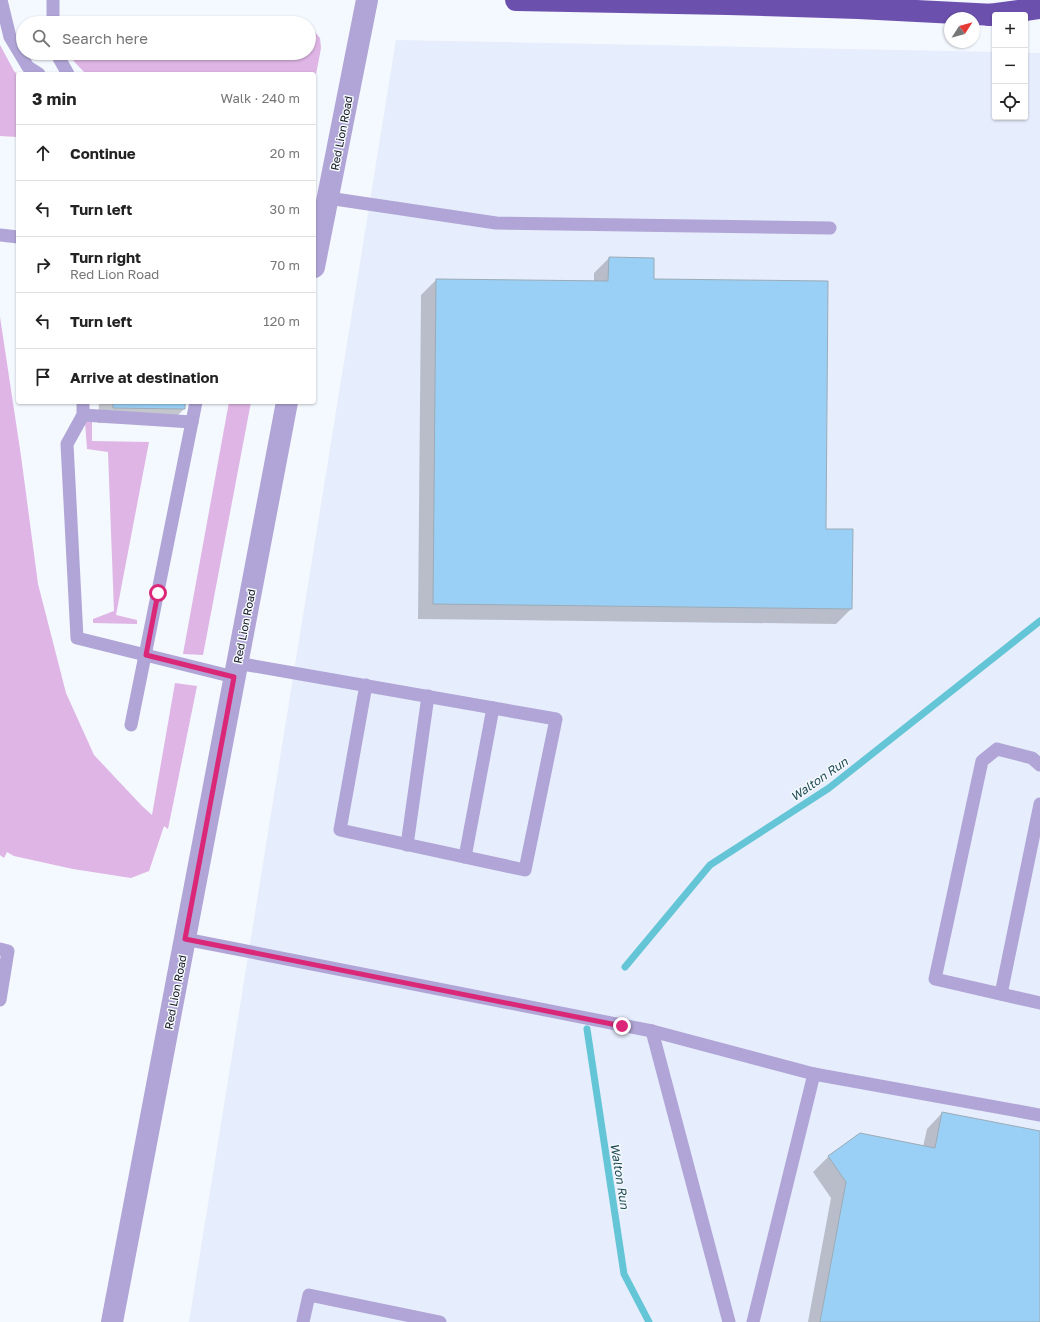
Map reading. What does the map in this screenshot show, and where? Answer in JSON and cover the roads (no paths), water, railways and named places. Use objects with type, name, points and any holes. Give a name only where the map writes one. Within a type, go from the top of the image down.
[{"type":"highway","points":[[516,0],[751,4],[992,15]]},
{"type":"highway","points":[[1013,12],[1040,8]]},
{"type":"highway","points":[[1028,18],[1040,19]]},
{"type":"street","name":"Red Lion Road","points":[[316,257],[367,0]]},
{"type":"street","name":"Red Lion Road","points":[[112,1322],[287,404]]},
{"type":"lane","points":[[1,0],[10,37],[16,47]]},
{"type":"lane","points":[[53,0],[53,16]]},
{"type":"lane","points":[[24,60],[28,67],[36,72]]},
{"type":"lane","points":[[60,60],[67,72]]},
{"type":"lane","points":[[328,198],[496,223],[830,228]]},
{"type":"lane","points":[[0,235],[16,237]]},
{"type":"lane","points":[[131,725],[196,404]]},
{"type":"lane","points":[[192,422],[83,409],[67,444],[77,638],[146,655],[235,670],[366,686],[556,719],[525,870],[340,830],[366,686]]},
{"type":"lane","points":[[407,845],[428,696]]},
{"type":"lane","points":[[465,857],[493,708]]},
{"type":"lane","points":[[1040,766],[1032,758],[997,749],[982,761],[935,979],[1040,1003]]},
{"type":"lane","points":[[1001,994],[1040,804]]},
{"type":"lane","points":[[185,939],[652,1031],[814,1074],[1040,1115]]},
{"type":"lane","points":[[0,949],[8,951],[0,1000]]},
{"type":"lane","points":[[652,1031],[729,1322]]},
{"type":"lane","points":[[753,1322],[814,1074]]},
{"type":"lane","points":[[303,1322],[309,1295],[440,1322]]},
{"type":"waterway","name":"Walton Run","points":[[625,967],[710,865],[829,788],[1040,621]]},
{"type":"waterway","name":"Walton Run","points":[[587,1029],[624,1274],[649,1322]]}]
